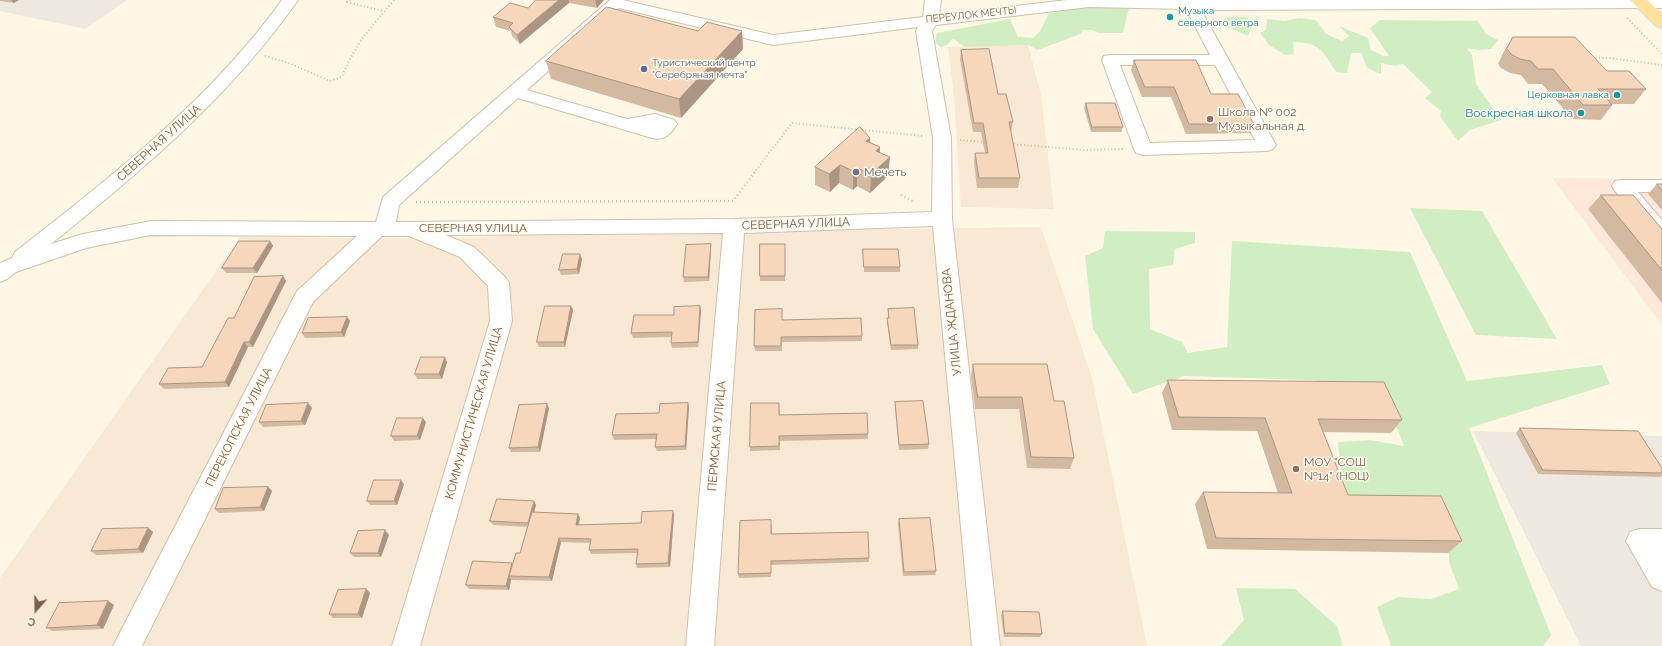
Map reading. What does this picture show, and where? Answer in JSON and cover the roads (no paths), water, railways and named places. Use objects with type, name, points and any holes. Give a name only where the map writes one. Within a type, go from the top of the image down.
[{"type":"main road","points":[[1640,2],[1662,23]]},
{"type":"street","name":"СЕВЕРНАЯ УЛИЦА","points":[[4,270],[108,189],[174,132],[252,52],[290,0]]},
{"type":"street","name":"ПЕРЕУЛОК МЕЧТЫ","points":[[515,92],[616,3],[773,40],[833,32],[932,10],[1089,2],[1154,2],[1191,5],[1234,3],[1662,3]]},
{"type":"street","points":[[1512,4],[1526,18]]},
{"type":"street","points":[[1191,5],[1222,60],[1267,145],[1143,149],[1110,60],[1222,60]]},
{"type":"street","name":"УЛИЦА ЖДАНОВА","points":[[932,10],[924,31],[942,138],[942,219],[986,646]]},
{"type":"street","points":[[389,229],[390,202],[515,92],[625,125]]},
{"type":"street","points":[[1662,186],[1622,186],[1662,233]]},
{"type":"street","name":"СЕВЕРНАЯ УЛИЦА","points":[[4,270],[83,241],[151,228],[389,229],[734,226],[942,219]]},
{"type":"street","name":"ПЕРМСКАЯ УЛИЦА","points":[[700,646],[734,226]]},
{"type":"street","name":"ПЕРЕКОПСКАЯ УЛИЦА","points":[[127,646],[305,297],[389,229]]},
{"type":"street","name":"КОММУНИСТИЧЕСКАЯ УЛИЦА","points":[[389,229],[467,252],[498,283],[501,321],[406,646]]},
{"type":"street","points":[[1662,541],[1639,542],[1662,578]]},
{"type":"place","name":"Музыка северного ветра","points":[[1170,17]]},
{"type":"place","name":"Туристический центр \"Серебряная мечта\"","points":[[644,69]]},
{"type":"place","name":"Церковная лавка","points":[[1617,95]]},
{"type":"place","name":"Воскресная школа","points":[[1581,113]]},
{"type":"place","name":"Школа № 002 Музыкальная д.","points":[[1210,119]]},
{"type":"place","name":"Мечеть","points":[[856,172]]},
{"type":"place","name":"МОУ \"СОШ №14\" (НОЦ)","points":[[1296,469]]}]
